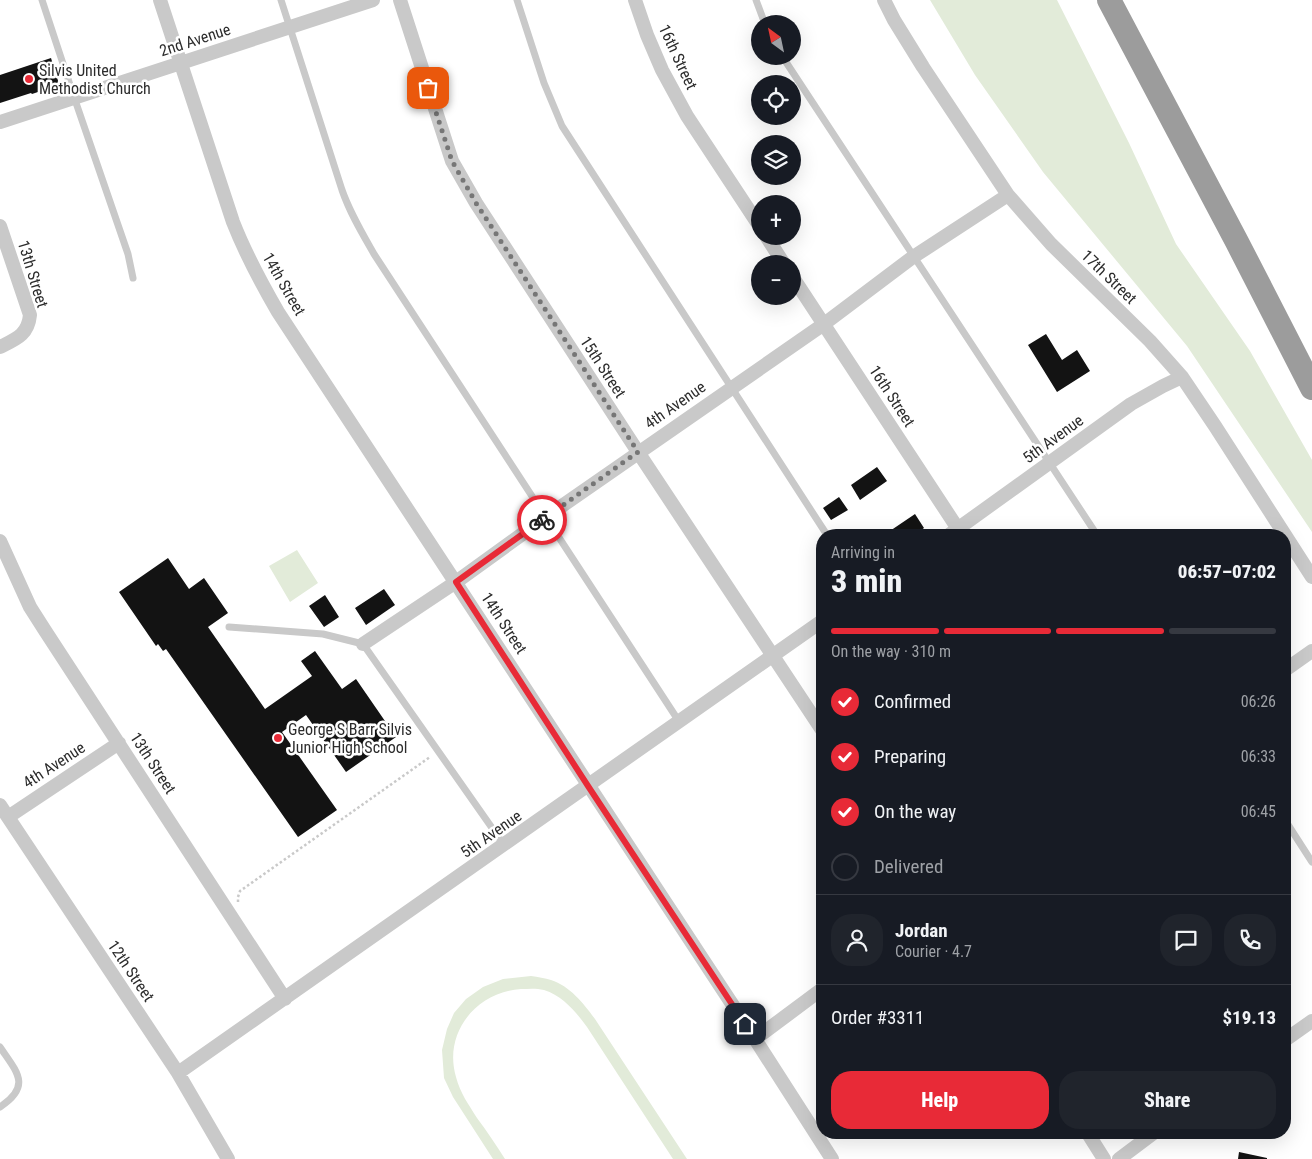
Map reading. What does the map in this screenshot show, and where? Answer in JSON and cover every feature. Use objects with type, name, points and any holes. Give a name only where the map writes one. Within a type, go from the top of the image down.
[{"type":"highway","points":[[1109,0],[1312,388]]},
{"type":"street","name":"14th Street","points":[[160,0],[233,222],[246,254],[278,312],[816,1134]]},
{"type":"street","name":"2nd Avenue","points":[[0,122],[373,0]]},
{"type":"street","name":"15th Street","points":[[400,0],[452,161],[476,203],[816,721]]},
{"type":"street","name":"16th Street","points":[[636,0],[647,35],[662,70],[686,116],[751,214]]},
{"type":"street","name":"17th Street","points":[[884,0],[923,67],[1008,195],[1051,244],[1150,341],[1182,378],[1216,426],[1281,529]]},
{"type":"street","name":"4th Avenue","points":[[363,644],[456,582],[546,516],[824,324],[913,256],[1008,195]]},
{"type":"street","name":"13th Street","points":[[0,226],[30,315],[29,325],[24,333],[0,347]]},
{"type":"street","name":"16th Street","points":[[801,290],[953,529]]},
{"type":"street","name":"5th Avenue","points":[[961,529],[1131,404],[1163,386],[1182,378]]},
{"type":"street","name":"13th Street","points":[[0,541],[30,607],[285,998]]},
{"type":"street","name":"17th Street","points":[[1291,544],[1312,577]]},
{"type":"street","name":"5th Avenue","points":[[178,1074],[680,723],[816,625]]},
{"type":"street","points":[[1291,666],[1312,651]]},
{"type":"street","name":"4th Avenue","points":[[4,811],[119,743]]},
{"type":"street","name":"12th Street","points":[[4,811],[178,1074],[228,1159]]},
{"type":"street","points":[[755,1039],[816,993]]},
{"type":"street","points":[[1291,1031],[1312,1021]]},
{"type":"street","name":"14th Street","points":[[819,1139],[832,1159]]},
{"type":"street","points":[[1091,1139],[1104,1159]]},
{"type":"street","points":[[1119,1159],[1145,1139]]},
{"type":"lane","points":[[42,0],[128,254],[133,278]]},
{"type":"lane","points":[[281,0],[339,182],[356,222],[374,254],[680,723]]},
{"type":"lane","points":[[517,0],[544,83],[562,126],[823,529]]},
{"type":"lane","points":[[756,0],[762,15]]},
{"type":"lane","points":[[788,65],[1093,529]]},
{"type":"lane","points":[[229,627],[323,634],[363,644],[504,846]]},
{"type":"lane","points":[[1291,829],[1312,862]]},
{"type":"lane","points":[[0,1047],[20,1083],[13,1098],[0,1107]]},
{"type":"path","points":[[238,902],[240,891],[438,752]]},
{"type":"green space","points":[[930,0],[1057,0],[1129,143],[1176,244],[1250,351],[1312,460],[1312,532],[1187,346],[1043,172],[975,75]]},
{"type":"green space","points":[[297,550],[318,583],[290,602],[269,566]]},
{"type":"green space","points":[[531,976],[558,983],[581,1002],[595,1019],[687,1159],[673,1159],[574,1010],[557,996],[544,990],[521,989],[505,992],[490,998],[477,1007],[459,1031],[454,1045],[453,1061],[460,1088],[477,1118],[505,1159],[493,1159],[453,1097],[444,1078],[442,1050],[447,1029],[454,1013],[466,999],[483,987],[503,979]]},
{"type":"building","name":"Silvis United Methodist Church","points":[[51,58],[59,84],[0,103],[0,75]]},
{"type":"building","points":[[1046,334],[1062,360],[1077,350],[1090,371],[1057,392],[1028,345]]},
{"type":"building","points":[[877,467],[887,481],[860,500],[851,485]]},
{"type":"building","points":[[839,497],[848,510],[831,520],[823,508]]},
{"type":"building","points":[[915,514],[924,528],[923,529],[893,529]]},
{"type":"building","points":[[168,558],[189,589],[204,578],[228,613],[208,627],[265,709],[312,676],[301,661],[315,651],[342,689],[356,679],[396,737],[346,772],[306,715],[282,732],[337,810],[298,837],[166,649],[163,651],[158,644],[156,646],[119,592]]},
{"type":"building","points":[[384,589],[395,605],[366,625],[355,608]]},
{"type":"building","points":[[325,595],[339,617],[324,627],[309,606]]},
{"type":"building","points":[[1239,1152],[1267,1158],[1267,1159],[1238,1159]]},
{"type":"way so far","points":[[428,88],[452,161],[476,203],[638,452],[542,520]]},
{"type":"place","name":"Silvis United Methodist Church","points":[[29,79]]},
{"type":"place","name":"George S Barr Silvis Junior High School","points":[[278,738]]},
{"type":"route","points":[[542,520],[456,582],[745,1024]]}]
